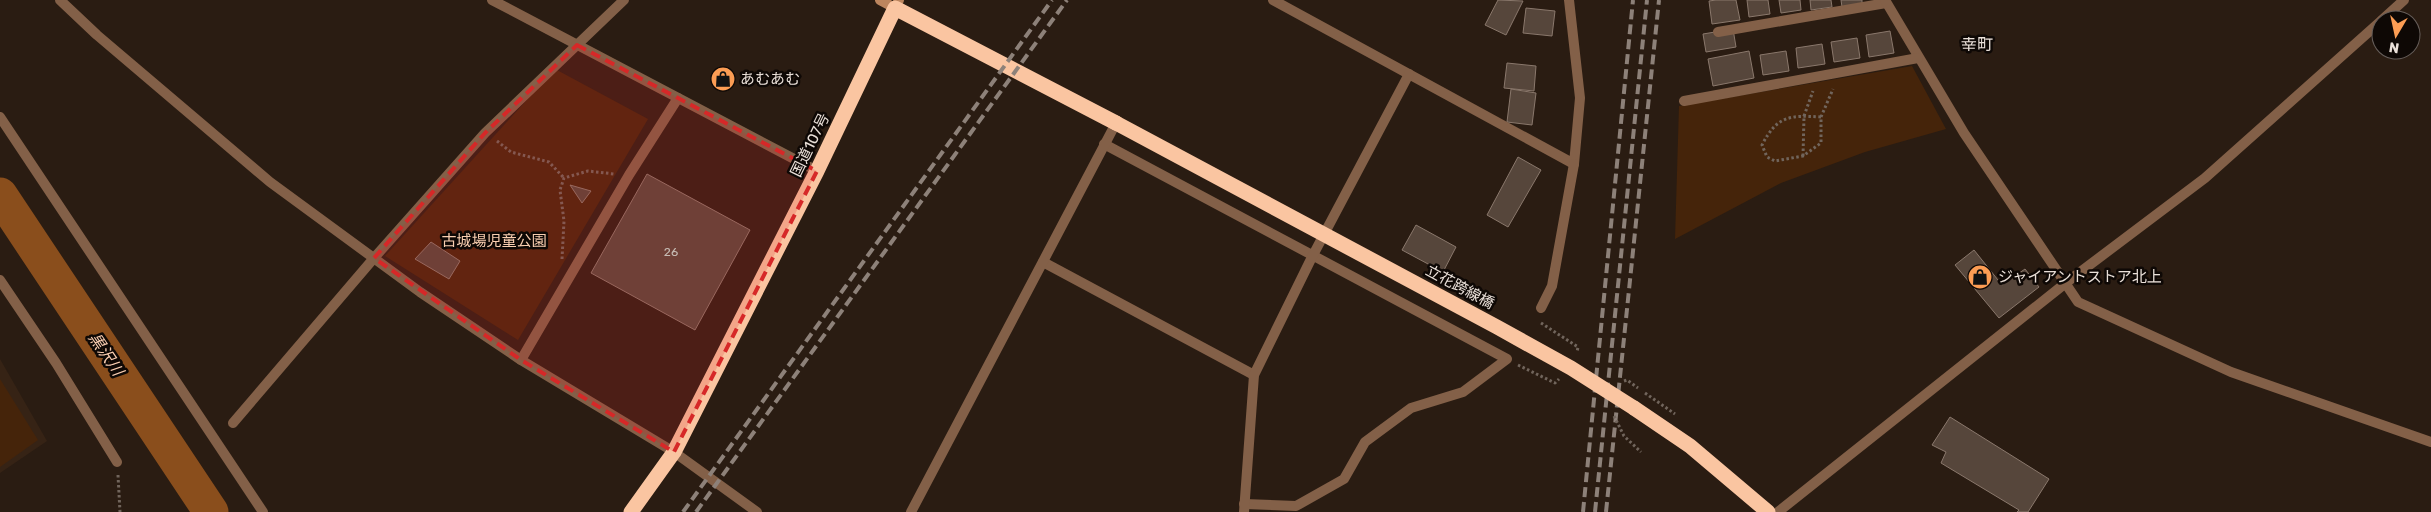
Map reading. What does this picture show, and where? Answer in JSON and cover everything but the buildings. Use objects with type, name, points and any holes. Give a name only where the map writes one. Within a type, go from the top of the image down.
[{"type":"highway","points":[[897,4],[1116,123]]},
{"type":"highway","name":"国道107号","points":[[631,512],[674,452],[817,171],[897,4]]},
{"type":"highway","name":"立花跨線橋","points":[[1116,123],[1571,368],[1690,446],[1768,512]]},
{"type":"street","points":[[492,0],[817,171]]},
{"type":"street","points":[[233,423],[485,132],[624,0]]},
{"type":"street","points":[[880,0],[897,4]]},
{"type":"street","points":[[1273,0],[1293,5],[1409,74],[1574,164]]},
{"type":"street","points":[[1541,308],[1552,286],[1574,164],[1580,98],[1569,0]]},
{"type":"street","points":[[2392,10],[2404,0]]},
{"type":"street","points":[[1718,32],[1886,1],[1964,134],[2067,282],[2078,302],[2232,372],[2431,442]]},
{"type":"street","points":[[66,2],[97,35],[270,182],[374,258],[521,360],[674,452],[757,512]]},
{"type":"street","points":[[1778,512],[2067,282],[2205,178],[2371,29]]},
{"type":"street","points":[[1684,101],[1918,58]]},
{"type":"street","points":[[1104,144],[1312,256],[1507,359],[1463,392],[1411,408],[1365,442],[1344,479],[1296,506],[1244,508],[1254,375],[1312,256],[1409,74]]},
{"type":"street","points":[[521,360],[628,176],[678,98]]},
{"type":"street","points":[[0,117],[263,512]]},
{"type":"street","points":[[912,512],[1116,123]]},
{"type":"street","points":[[1043,262],[1254,375]]},
{"type":"street","points":[[0,280],[56,363],[117,462]]},
{"type":"path","points":[[1821,117],[1804,116],[1780,120],[1768,134],[1762,145],[1767,157],[1775,161],[1803,156],[1821,143],[1821,117],[1830,94],[1847,71]]},
{"type":"path","points":[[1803,156],[1804,116],[1814,88]]},
{"type":"path","points":[[485,132],[512,152],[549,162],[564,178]]},
{"type":"path","points":[[564,178],[588,171],[628,176]]},
{"type":"path","points":[[560,292],[564,221],[560,190],[564,178]]},
{"type":"path","points":[[117,462],[120,512]]},
{"type":"highlighted area","points":[[577,45],[817,171],[674,452],[521,360],[374,258],[485,133]]},
{"type":"shaded area","points":[[0,359],[47,441],[0,473]]},
{"type":"green space","points":[[1912,66],[1946,129],[1865,152],[1781,183],[1675,239],[1679,106]]},
{"type":"green space","name":"古城場児童公園","points":[[555,69],[648,119],[518,340],[385,256]]},
{"type":"green space","points":[[0,379],[38,440],[0,467]]},
{"type":"waterway","name":"黒沢川","points":[[0,195],[211,512]]},
{"type":"railway","points":[[683,512],[1052,0]]},
{"type":"railway","points":[[696,512],[1067,0]]},
{"type":"railway","points":[[1583,512],[1633,0]]},
{"type":"railway","points":[[1595,512],[1647,0]]},
{"type":"railway","points":[[1606,512],[1659,0]]},
{"type":"place","name":"あむあむ","points":[[723,79]]},
{"type":"place","name":"ジャイアントストア北上","points":[[1980,277]]},
{"type":"district","name":"幸町","points":[[1977,44]]}]
